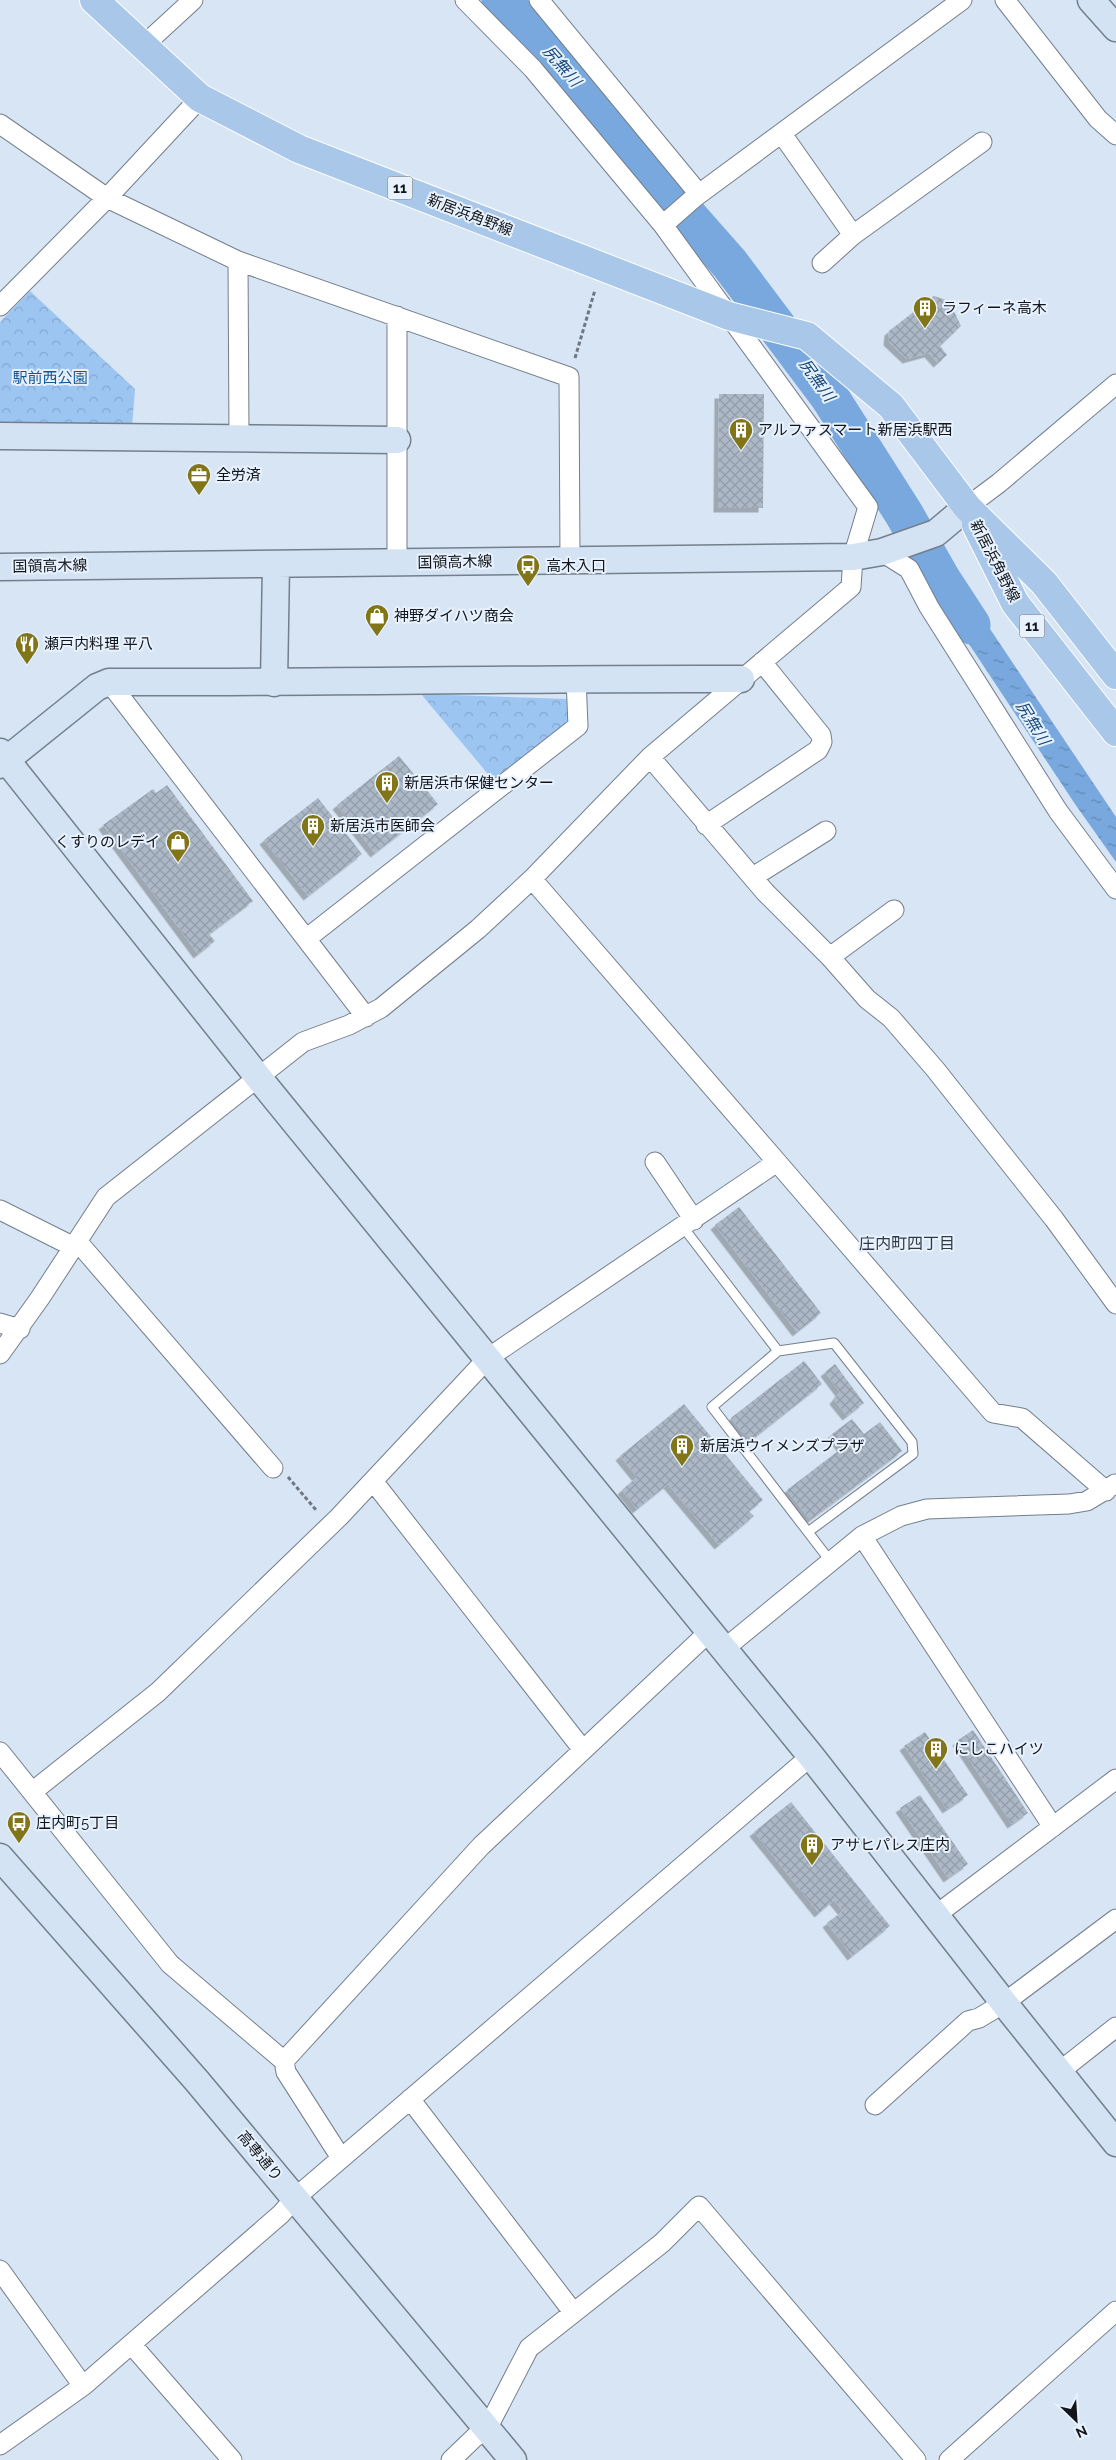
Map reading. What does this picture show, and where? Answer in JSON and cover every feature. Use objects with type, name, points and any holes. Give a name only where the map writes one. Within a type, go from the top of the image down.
[{"type":"main road","name":"新居浜角野線","points":[[94,0],[200,98],[299,149],[735,317],[807,336],[891,406],[967,507],[1044,583],[1116,675]]},
{"type":"main road","name":"新居浜角野線","points":[[967,507],[1015,603],[1116,732]]},
{"type":"street","points":[[143,46],[193,0]]},
{"type":"street","points":[[0,1354],[20,1329],[106,1197],[303,1042],[366,1017],[381,1008],[471,935],[532,879],[650,757],[851,587],[853,557],[868,507],[766,364],[668,221],[533,69],[465,0]]},
{"type":"street","points":[[539,0],[697,196]]},
{"type":"street","points":[[668,221],[697,196],[962,0]]},
{"type":"street","points":[[1005,0],[1098,119],[1116,135]]},
{"type":"street","points":[[1091,0],[1116,28]]},
{"type":"street","points":[[0,306],[107,198],[200,98]]},
{"type":"street","points":[[0,124],[107,198],[238,261],[569,377],[570,560]]},
{"type":"street","points":[[782,134],[853,235]]},
{"type":"street","points":[[822,263],[853,235],[982,142]]},
{"type":"street","points":[[238,261],[239,438]]},
{"type":"street","points":[[397,316],[397,562]]},
{"type":"street","points":[[967,507],[999,483],[1116,384]]},
{"type":"street","points":[[0,436],[397,440]]},
{"type":"street","name":"国領高木線","points":[[0,567],[853,557],[882,552],[908,544],[936,532],[967,507]]},
{"type":"street","points":[[882,552],[909,569],[929,607],[1058,811],[1116,889]]},
{"type":"street","points":[[274,683],[276,564]]},
{"type":"street","points":[[706,825],[818,750],[822,742],[820,735],[762,662]]},
{"type":"street","points":[[741,679],[576,678],[274,683],[109,682],[97,687],[2,759],[258,1077],[811,1756],[1116,2143]]},
{"type":"street","points":[[306,939],[578,726],[576,678]]},
{"type":"street","points":[[109,682],[366,1017]]},
{"type":"street","points":[[650,757],[706,825],[753,877],[830,957],[867,999],[891,1018],[976,1118],[1116,1304]]},
{"type":"street","points":[[753,877],[826,831]]},
{"type":"street","points":[[284,2061],[481,1846],[583,1750],[717,1640],[831,1562],[862,1536],[901,1516],[927,1509],[1069,1504],[1087,1501],[1111,1487],[1022,1418],[993,1413],[532,879]]},
{"type":"street","points":[[830,957],[894,910]]},
{"type":"street","points":[[655,1162],[689,1224]]},
{"type":"street","points":[[32,1792],[158,1692],[330,1526],[488,1358],[689,1224],[777,1162]]},
{"type":"street","points":[[0,1210],[75,1244],[273,1468]]},
{"type":"street","points":[[0,1323],[20,1329]]},
{"type":"street","points":[[373,1481],[583,1750]]},
{"type":"street","points":[[862,1536],[1053,1826]]},
{"type":"street","points":[[0,1752],[170,1964],[284,2061],[286,2072],[341,2158]]},
{"type":"street","points":[[0,2445],[83,2386],[132,2346],[281,2214],[295,2198],[341,2158],[811,1756]]},
{"type":"street","points":[[936,1915],[1116,1779]]},
{"type":"street","name":"高専通り","points":[[0,1857],[197,2080],[512,2460]]},
{"type":"street","points":[[875,2105],[968,2021],[979,2018],[1004,2003],[1116,1919]]},
{"type":"street","points":[[1059,2072],[1116,2027]]},
{"type":"street","points":[[410,2099],[573,2312]]},
{"type":"street","points":[[451,2460],[475,2437],[487,2430],[529,2348],[662,2243],[699,2206],[916,2460]]},
{"type":"street","points":[[0,2270],[83,2386]]},
{"type":"street","points":[[949,2460],[1116,2312]]},
{"type":"street","points":[[132,2346],[232,2460]]},
{"type":"lane","points":[[689,1224],[778,1351]]},
{"type":"lane","points":[[808,1532],[913,1454],[912,1442],[834,1343],[778,1351],[712,1407],[831,1562]]},
{"type":"path","points":[[569,377],[592,296],[605,267]]},
{"type":"path","points":[[273,1468],[279,1466],[330,1526]]},
{"type":"green space","name":"駅前西公園","points":[[30,291],[135,389],[132,427],[0,426],[0,322]]},
{"type":"green space","points":[[421,694],[567,699],[572,718],[493,780]]},
{"type":"water","points":[[931,580],[957,583],[974,605],[1116,817],[1116,862],[1075,804],[963,635]]},
{"type":"building","name":"ラフィーネ高木","points":[[934,296],[949,301],[961,326],[940,346],[947,355],[938,363],[929,353],[907,359],[888,341],[889,331]]},
{"type":"building","name":"アルファスマート新居浜駅西","points":[[719,394],[764,394],[763,508],[718,508]]},
{"type":"building","name":"新居浜市保健センター","points":[[399,756],[438,804],[375,853],[337,805]]},
{"type":"building","name":"くすりのレデイ","points":[[167,785],[253,901],[209,934],[215,941],[198,954],[103,825],[153,789],[156,793]]},
{"type":"building","name":"新居浜市医師会","points":[[318,798],[362,854],[308,896],[264,840]]},
{"type":"building","points":[[739,1207],[821,1313],[797,1332],[715,1225]]},
{"type":"building","points":[[804,1361],[822,1384],[750,1441],[731,1418]]},
{"type":"building","points":[[835,1364],[864,1403],[847,1416],[834,1400],[840,1392],[825,1372]]},
{"type":"building","name":"新居浜ウイメンズプラザ","points":[[684,1404],[763,1500],[749,1511],[754,1516],[719,1545],[668,1484],[637,1509],[622,1490],[637,1477],[620,1456]]},
{"type":"building","points":[[852,1419],[864,1434],[880,1422],[902,1451],[810,1520],[787,1490],[842,1448],[832,1434]]},
{"type":"building","points":[[973,1730],[1028,1813],[1012,1824],[957,1741]]},
{"type":"building","name":"にしこハイツ","points":[[925,1732],[968,1795],[947,1809],[904,1746]]},
{"type":"building","points":[[920,1795],[968,1864],[948,1878],[900,1808]]},
{"type":"building","name":"アサヒパレス庄内","points":[[791,1802],[890,1926],[852,1956],[827,1923],[843,1911],[834,1900],[819,1913],[754,1832]]},
{"type":"waterway","name":"尻無川","points":[[501,0],[557,59],[663,188],[730,264],[829,396],[904,514],[941,579],[971,625]]},
{"type":"place","name":"ラフィーネ高木","points":[[925,329]]},
{"type":"place","name":"アルファスマート新居浜駅西","points":[[741,451]]},
{"type":"place","name":"全労済","points":[[199,496]]},
{"type":"place","name":"高木入口","points":[[528,587]]},
{"type":"place","name":"神野ダイハツ商会","points":[[377,637]]},
{"type":"place","name":"瀬戸内料理 平八","points":[[27,665]]},
{"type":"place","name":"新居浜市保健センター","points":[[387,804]]},
{"type":"place","name":"新居浜市医師会","points":[[313,847]]},
{"type":"place","name":"くすりのレデイ","points":[[178,863]]},
{"type":"place","name":"新居浜ウイメンズプラザ","points":[[682,1467]]},
{"type":"place","name":"にしこハイツ","points":[[936,1770]]},
{"type":"place","name":"庄内町5丁目","points":[[19,1844]]},
{"type":"place","name":"アサヒパレス庄内","points":[[812,1866]]},
{"type":"district","name":"庄内町四丁目","points":[[907,1243]]}]
